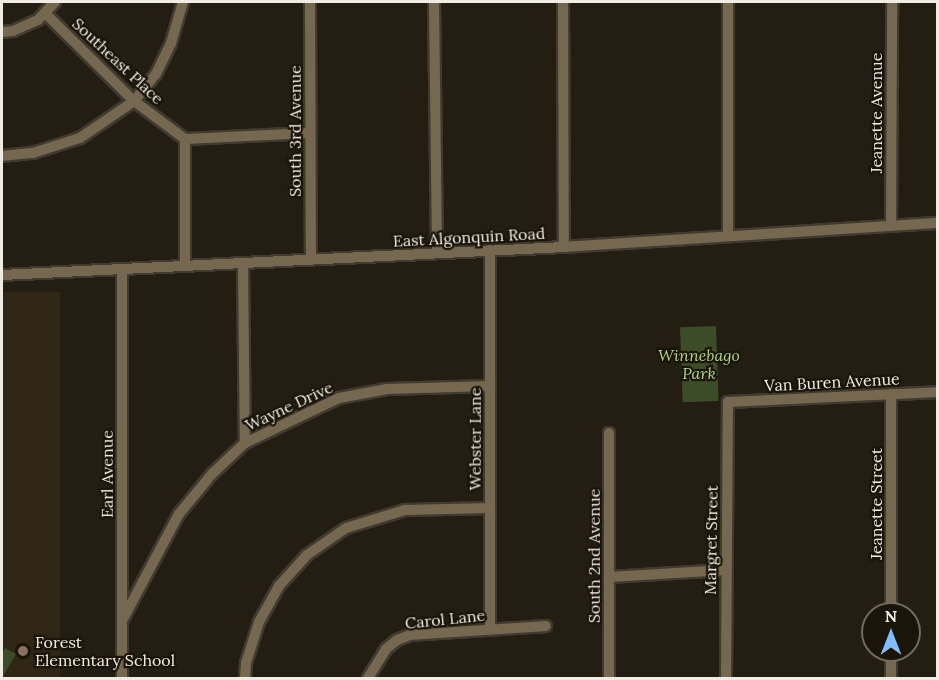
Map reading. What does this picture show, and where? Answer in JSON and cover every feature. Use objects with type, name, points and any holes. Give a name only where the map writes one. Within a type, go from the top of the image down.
[{"type":"street","points":[[2,32],[28,26],[46,14],[55,2]]},
{"type":"street","points":[[2,156],[33,153],[80,138],[134,101],[156,74],[166,54],[183,2]]},
{"type":"street","name":"South 3rd Avenue","points":[[310,2],[311,260]]},
{"type":"street","points":[[434,2],[437,253]]},
{"type":"street","points":[[563,2],[564,247]]},
{"type":"street","points":[[728,2],[728,236]]},
{"type":"street","name":"Jeanette Avenue","points":[[891,225],[892,2]]},
{"type":"street","name":"Southeast Place","points":[[46,14],[134,101],[185,139]]},
{"type":"street","points":[[185,266],[185,139],[310,134]]},
{"type":"street","name":"East Algonquin Road","points":[[2,275],[564,247],[938,223]]},
{"type":"street","name":"Webster Lane","points":[[490,250],[490,628]]},
{"type":"street","points":[[243,264],[245,443]]},
{"type":"street","name":"Earl Avenue","points":[[122,269],[122,678]]},
{"type":"street","name":"Wayne Drive","points":[[122,621],[179,514],[212,474],[245,443],[339,398],[387,389],[490,386]]},
{"type":"street","name":"Van Buren Avenue","points":[[728,402],[938,392]]},
{"type":"street","name":"Jeanette Street","points":[[891,394],[891,602]]},
{"type":"street","name":"Margret Street","points":[[726,678],[728,402]]},
{"type":"street","name":"South 2nd Avenue","points":[[609,433],[609,678]]},
{"type":"street","points":[[245,678],[246,663],[259,622],[279,586],[307,555],[317,548],[346,528],[405,510],[490,508]]},
{"type":"street","points":[[610,577],[725,570]]},
{"type":"street","name":"Carol Lane","points":[[368,678],[379,657],[397,640],[422,633],[546,626]]},
{"type":"street","points":[[891,662],[891,678]]},
{"type":"shaded area","points":[[2,292],[60,292],[60,678],[2,678]]},
{"type":"green space","name":"Winnebago Park","points":[[716,326],[719,401],[683,402],[680,327]]},
{"type":"green space","points":[[5,648],[16,654],[2,678],[2,654]]},
{"type":"place","name":"Forest Elementary School","points":[[23,651]]}]
